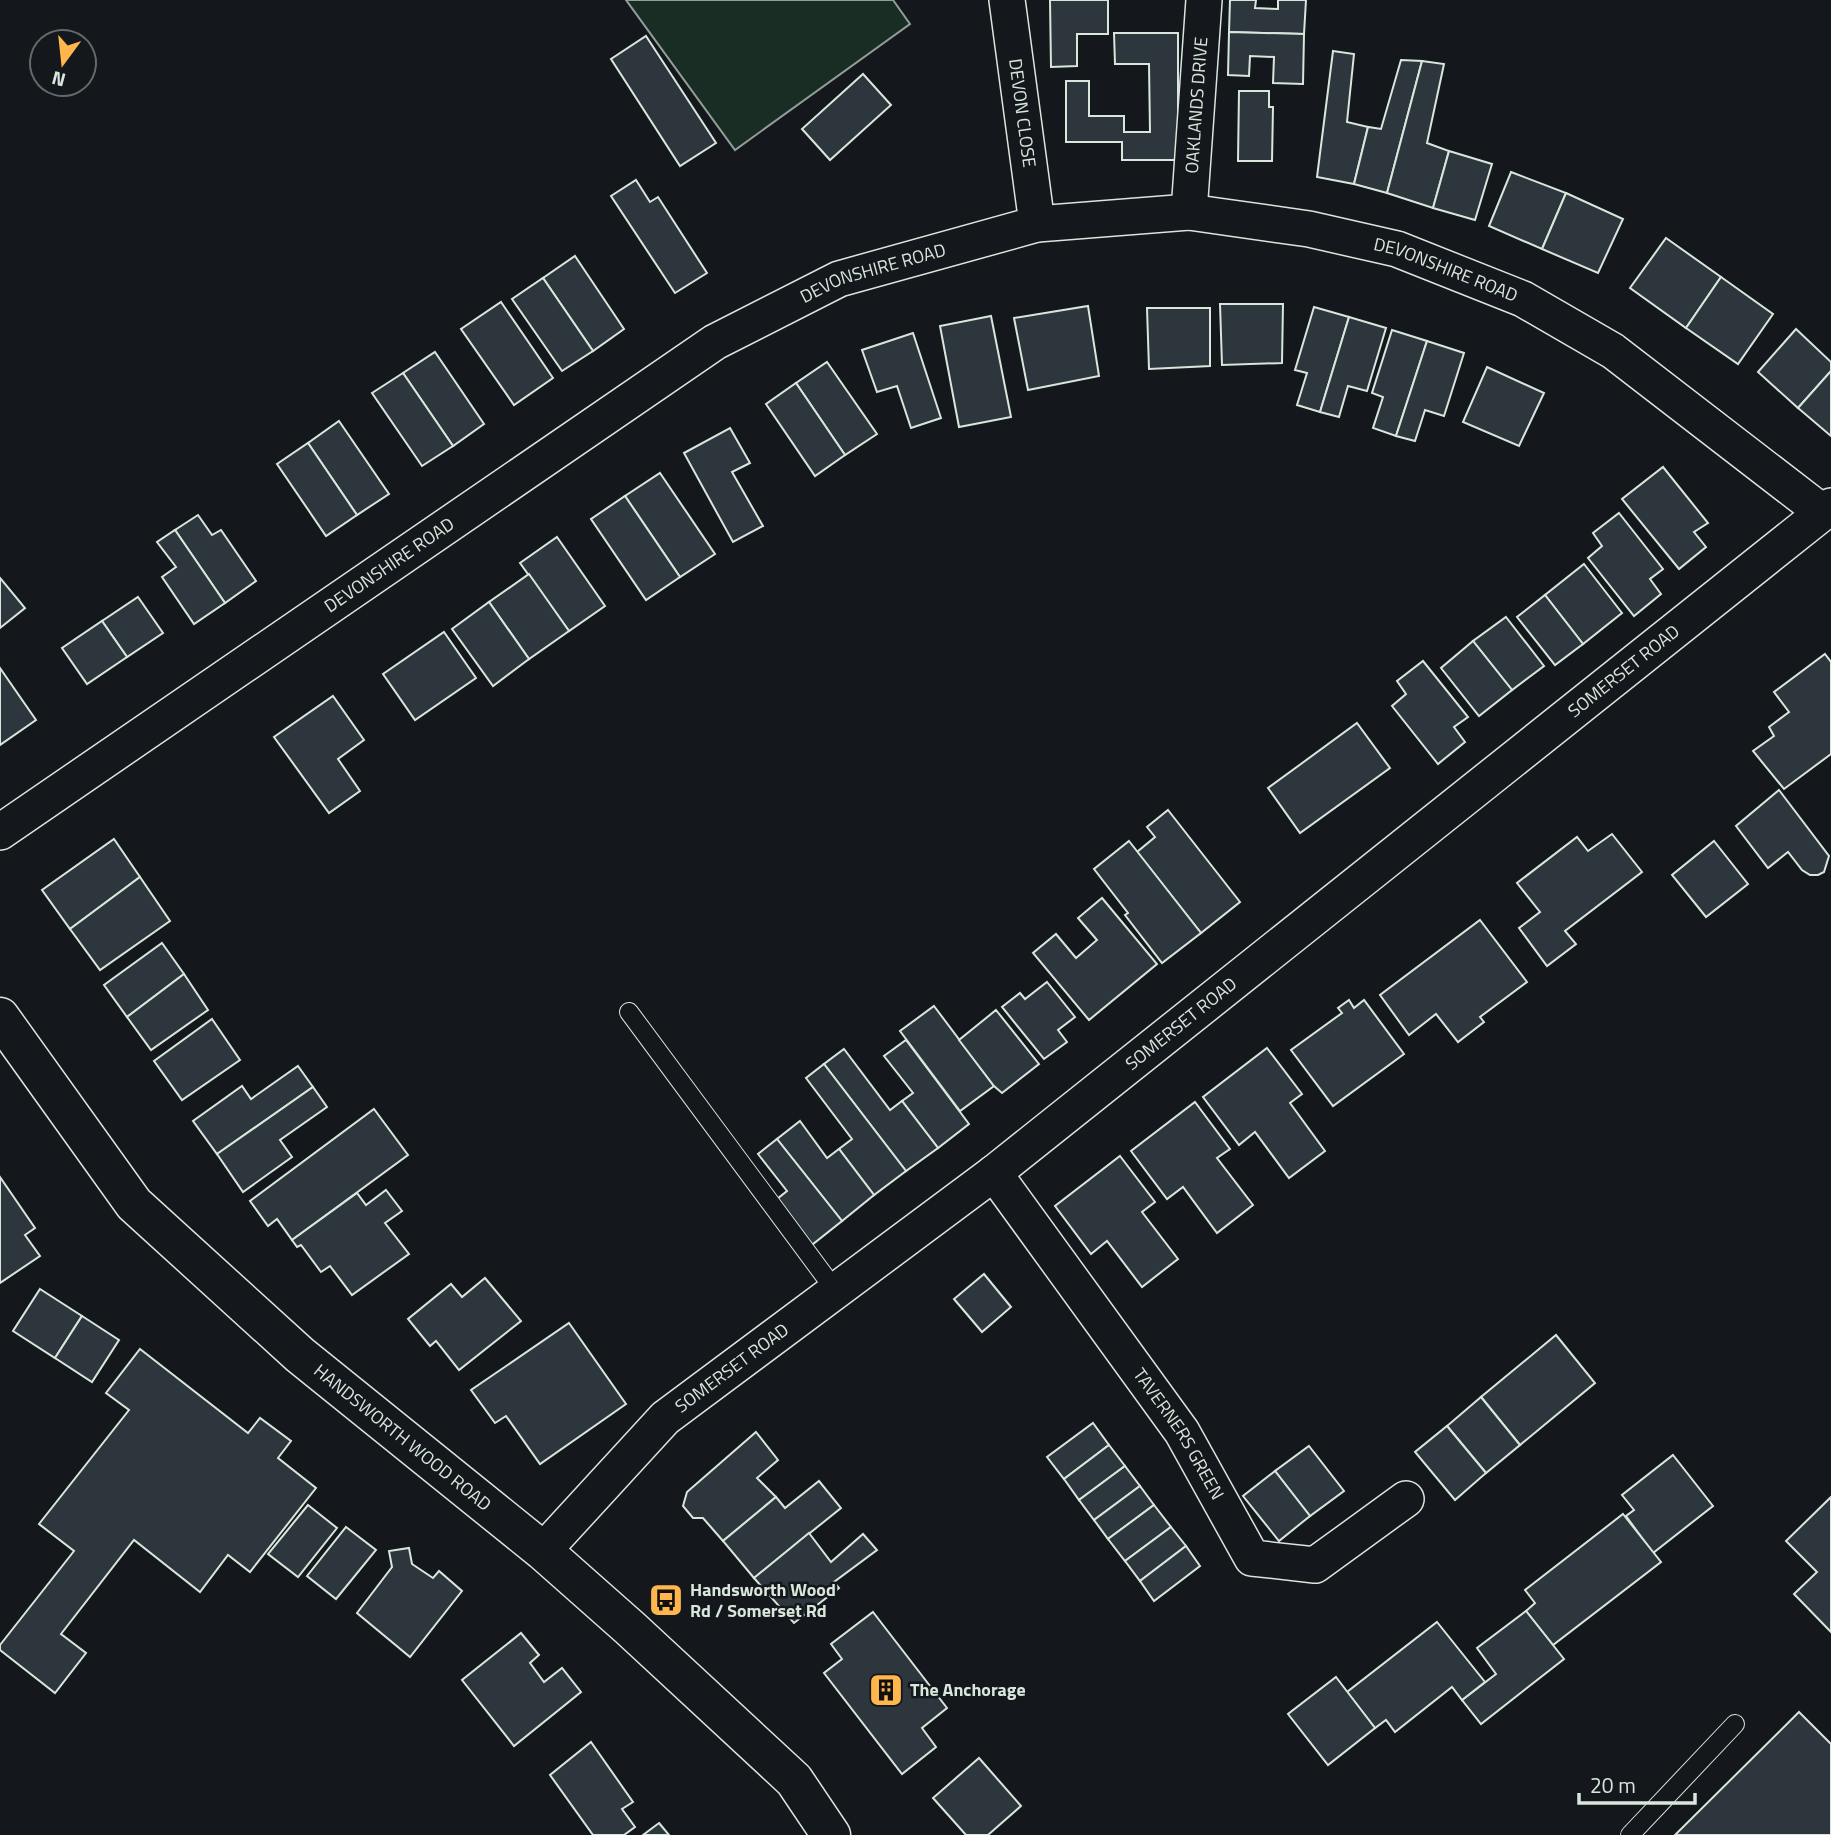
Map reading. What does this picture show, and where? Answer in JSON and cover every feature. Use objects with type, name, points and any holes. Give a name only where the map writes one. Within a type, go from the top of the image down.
[{"type":"main road","name":"HANDSWORTH WOOD ROAD","points":[[0,1017],[134,1204],[300,1354],[542,1551],[630,1628],[794,1780],[831,1835]]},
{"type":"street","name":"DEVON CLOSE","points":[[1007,0],[1037,224]]},
{"type":"street","name":"OAKLANDS DRIVE","points":[[1189,212],[1204,0]]},
{"type":"street","name":"DEVONSHIRE ROAD","points":[[0,832],[715,342],[839,278],[1037,224],[1189,212],[1309,229],[1397,249],[1523,299],[1613,351],[1827,509]]},
{"type":"street","name":"SOMERSET ROAD","points":[[542,1551],[665,1418],[994,1173],[1827,509]]},
{"type":"street","name":"TAVERNERS GREEN","points":[[994,1173],[1182,1432],[1252,1558],[1315,1565],[1406,1499]]},
{"type":"lane","points":[[629,1012],[835,1290]]},
{"type":"lane","points":[[1630,1835],[1735,1724]]},
{"type":"green space","points":[[626,0],[893,0],[910,24],[735,150]]},
{"type":"building","points":[[1050,0],[1108,0],[1108,34],[1077,34],[1077,66],[1051,67]]},
{"type":"building","points":[[1230,0],[1256,0],[1255,8],[1278,9],[1278,0],[1306,0],[1304,34],[1229,32]]},
{"type":"building","points":[[1229,32],[1304,34],[1303,84],[1273,83],[1274,57],[1250,56],[1249,76],[1228,75]]},
{"type":"building","points":[[1114,33],[1178,33],[1178,160],[1122,160],[1122,142],[1066,142],[1066,81],[1089,81],[1089,116],[1124,116],[1124,132],[1150,132],[1149,64],[1115,64]]},
{"type":"building","points":[[646,36],[716,143],[680,166],[611,59]]},
{"type":"building","points":[[1333,51],[1354,54],[1347,122],[1368,127],[1354,184],[1317,177]]},
{"type":"building","points":[[1401,60],[1422,61],[1387,193],[1354,184],[1368,127],[1381,129]]},
{"type":"building","points":[[1422,61],[1444,64],[1427,143],[1449,151],[1433,208],[1387,193]]},
{"type":"building","points":[[863,74],[891,105],[830,160],[802,129]]},
{"type":"building","points":[[1239,91],[1269,91],[1269,107],[1273,107],[1272,161],[1238,161]]},
{"type":"building","points":[[1449,151],[1492,164],[1475,220],[1433,208]]},
{"type":"building","points":[[1511,172],[1566,193],[1542,249],[1489,226]]},
{"type":"building","points":[[636,180],[650,202],[658,197],[707,273],[675,293],[611,196]]},
{"type":"building","points":[[1566,193],[1623,219],[1598,273],[1542,249]]},
{"type":"building","points":[[1666,238],[1721,277],[1686,328],[1630,288]]},
{"type":"building","points":[[575,256],[624,329],[593,351],[543,278]]},
{"type":"building","points":[[1721,277],[1773,314],[1738,364],[1686,328]]},
{"type":"building","points":[[543,278],[593,351],[562,371],[512,299]]},
{"type":"building","points":[[501,302],[553,378],[514,405],[461,329]]},
{"type":"building","points":[[1220,304],[1283,304],[1282,363],[1222,365]]},
{"type":"building","points":[[1088,306],[1099,376],[1028,390],[1014,318]]},
{"type":"building","points":[[1314,307],[1349,317],[1320,412],[1297,405],[1307,373],[1295,370]]},
{"type":"building","points":[[1147,308],[1210,308],[1210,366],[1149,369]]},
{"type":"building","points":[[991,316],[1011,417],[959,427],[940,326]]},
{"type":"building","points":[[1349,317],[1386,328],[1367,391],[1348,386],[1339,417],[1320,412]]},
{"type":"building","points":[[1796,329],[1831,362],[1831,371],[1798,408],[1758,372]]},
{"type":"building","points":[[1392,330],[1427,341],[1396,436],[1373,428],[1383,397],[1372,393]]},
{"type":"building","points":[[913,333],[941,418],[911,428],[897,386],[877,392],[862,350]]},
{"type":"building","points":[[1427,341],[1464,353],[1444,416],[1425,410],[1415,441],[1396,436]]},
{"type":"building","points":[[435,352],[484,424],[453,446],[403,373]]},
{"type":"building","points":[[827,362],[877,434],[845,455],[796,383]]},
{"type":"building","points":[[1487,367],[1544,393],[1519,446],[1463,422]]},
{"type":"building","points":[[1831,371],[1831,436],[1798,408]]},
{"type":"building","points":[[403,373],[453,446],[422,466],[372,393]]},
{"type":"building","points":[[796,383],[845,455],[815,476],[766,404]]},
{"type":"building","points":[[339,421],[389,494],[357,515],[308,443]]},
{"type":"building","points":[[730,428],[750,463],[732,472],[763,526],[733,542],[684,453]]},
{"type":"building","points":[[308,443],[357,515],[326,536],[277,464]]},
{"type":"building","points":[[1663,467],[1708,523],[1694,532],[1706,547],[1679,569],[1622,499]]},
{"type":"building","points":[[660,473],[715,554],[680,577],[625,496]]},
{"type":"building","points":[[625,496],[680,577],[646,600],[591,519]]},
{"type":"building","points":[[1619,513],[1663,569],[1650,579],[1661,594],[1634,616],[1588,558],[1602,546],[1593,533]]},
{"type":"building","points":[[198,515],[212,535],[221,530],[256,581],[225,603],[175,530]]},
{"type":"building","points":[[175,530],[225,603],[194,624],[162,577],[176,567],[157,542]]},
{"type":"building","points":[[557,537],[605,606],[569,631],[520,563]]},
{"type":"building","points":[[1584,564],[1622,613],[1583,644],[1545,595]]},
{"type":"building","points":[[529,574],[569,631],[529,659],[489,602]]},
{"type":"building","points":[[0,578],[25,608],[0,628]]},
{"type":"building","points":[[1545,595],[1583,644],[1555,665],[1517,617]]},
{"type":"building","points":[[138,597],[163,633],[127,657],[102,621]]},
{"type":"building","points":[[489,602],[529,659],[493,686],[452,629]]},
{"type":"building","points":[[1506,617],[1544,666],[1512,690],[1473,641]]},
{"type":"building","points":[[102,621],[127,657],[87,684],[62,648]]},
{"type":"building","points":[[444,632],[476,678],[415,720],[383,674]]},
{"type":"building","points":[[1473,641],[1512,690],[1479,716],[1441,668]]},
{"type":"building","points":[[1825,654],[1831,662],[1831,754],[1784,789],[1753,751],[1774,736],[1769,727],[1789,712],[1774,692]]},
{"type":"building","points":[[1423,661],[1468,717],[1454,727],[1465,742],[1438,764],[1392,706],[1406,694],[1397,681]]},
{"type":"building","points":[[0,668],[36,720],[0,745]]},
{"type":"building","points":[[333,696],[364,740],[338,759],[360,791],[329,813],[274,737]]},
{"type":"building","points":[[1357,723],[1390,768],[1300,833],[1268,788]]},
{"type":"building","points":[[1779,790],[1829,856],[1824,872],[1810,875],[1802,870],[1788,852],[1768,868],[1736,826]]},
{"type":"building","points":[[1168,810],[1240,902],[1201,933],[1137,852],[1155,837],[1147,827]]},
{"type":"building","points":[[1612,834],[1642,872],[1565,931],[1576,944],[1547,966],[1519,928],[1540,912],[1517,883],[1577,837],[1588,851]]},
{"type":"building","points":[[114,839],[140,877],[70,929],[42,890]]},
{"type":"building","points":[[1129,841],[1201,933],[1162,963],[1094,869]]},
{"type":"building","points":[[1714,841],[1748,884],[1706,917],[1672,875]]},
{"type":"building","points":[[140,877],[170,921],[100,970],[70,929]]},
{"type":"building","points":[[1102,898],[1157,964],[1089,1020],[1033,953],[1056,934],[1076,958],[1097,940],[1078,918]]},
{"type":"building","points":[[1480,920],[1527,982],[1480,1017],[1484,1022],[1458,1042],[1436,1014],[1409,1035],[1380,995]]},
{"type":"building","points":[[162,943],[184,974],[127,1017],[104,985]]},
{"type":"building","points":[[184,974],[208,1010],[151,1050],[127,1017]]},
{"type":"building","points":[[1047,982],[1075,1017],[1058,1030],[1067,1042],[1044,1059],[1002,1007],[1020,993],[1025,999]]},
{"type":"building","points":[[1349,1000],[1354,1008],[1364,1000],[1404,1054],[1333,1106],[1291,1050],[1342,1013],[1338,1008]]},
{"type":"building","points":[[934,1006],[994,1086],[960,1111],[900,1031]]},
{"type":"building","points":[[996,1010],[1039,1064],[1002,1093],[959,1040]]},
{"type":"building","points":[[212,1019],[240,1060],[182,1100],[154,1061]]},
{"type":"building","points":[[906,1040],[969,1124],[938,1148],[902,1101],[913,1093],[884,1056]]},
{"type":"building","points":[[1267,1048],[1302,1094],[1290,1103],[1325,1151],[1289,1178],[1255,1132],[1239,1145],[1203,1097]]},
{"type":"building","points":[[844,1049],[890,1110],[902,1101],[938,1148],[906,1171],[824,1064]]},
{"type":"building","points":[[824,1064],[906,1171],[874,1195],[839,1149],[852,1139],[806,1078]]},
{"type":"building","points":[[298,1066],[313,1087],[217,1154],[193,1121],[242,1086],[251,1099]]},
{"type":"building","points":[[313,1087],[327,1107],[280,1140],[292,1157],[243,1192],[217,1154]]},
{"type":"building","points":[[1195,1102],[1230,1149],[1217,1158],[1253,1205],[1217,1233],[1183,1187],[1167,1199],[1131,1151]]},
{"type":"building","points":[[374,1109],[408,1155],[292,1240],[277,1219],[268,1226],[250,1201]]},
{"type":"building","points":[[800,1121],[827,1158],[839,1149],[874,1195],[842,1221],[777,1139]]},
{"type":"building","points":[[777,1139],[842,1221],[808,1248],[772,1203],[787,1191],[758,1154]]},
{"type":"building","points":[[1120,1156],[1155,1202],[1142,1212],[1178,1259],[1142,1287],[1107,1241],[1091,1254],[1055,1206]]},
{"type":"building","points":[[0,1177],[35,1228],[25,1235],[40,1256],[0,1283]]},
{"type":"building","points":[[386,1190],[402,1211],[385,1223],[409,1254],[352,1295],[330,1266],[321,1272],[301,1245],[297,1247],[292,1240],[357,1193],[366,1205]]},
{"type":"building","points":[[984,1274],[1011,1307],[982,1332],[954,1299]]},
{"type":"building","points":[[485,1278],[521,1321],[459,1370],[436,1341],[430,1346],[408,1319],[451,1284],[462,1297]]},
{"type":"building","points":[[40,1289],[82,1316],[55,1358],[13,1331]]},
{"type":"building","points":[[82,1316],[119,1340],[92,1382],[55,1358]]},
{"type":"building","points":[[569,1323],[626,1404],[540,1464],[506,1416],[495,1423],[471,1390]]},
{"type":"building","points":[[1556,1335],[1595,1383],[1520,1445],[1481,1397]]},
{"type":"building","points":[[140,1349],[248,1433],[260,1418],[291,1441],[278,1458],[316,1488],[250,1572],[228,1555],[200,1592],[134,1540],[61,1634],[86,1653],[55,1693],[0,1650],[0,1645],[74,1551],[39,1524],[129,1410],[106,1393]]},
{"type":"building","points":[[1481,1397],[1520,1445],[1486,1473],[1447,1426]]},
{"type":"building","points":[[1093,1423],[1109,1445],[1064,1479],[1047,1457]]},
{"type":"building","points":[[1447,1426],[1486,1473],[1455,1500],[1415,1452]]},
{"type":"building","points":[[756,1432],[778,1460],[757,1478],[776,1497],[723,1541],[703,1518],[693,1518],[683,1506],[687,1492]]},
{"type":"building","points":[[1109,1445],[1125,1466],[1079,1500],[1064,1479]]},
{"type":"building","points":[[1309,1446],[1344,1491],[1310,1516],[1275,1471]]},
{"type":"building","points":[[1673,1455],[1713,1506],[1653,1553],[1626,1516],[1634,1510],[1622,1495]]},
{"type":"building","points":[[1125,1466],[1140,1486],[1094,1520],[1079,1500]]},
{"type":"building","points":[[1275,1471],[1310,1516],[1279,1541],[1243,1496]]},
{"type":"building","points":[[819,1481],[841,1508],[754,1578],[723,1541],[776,1497],[785,1508]]},
{"type":"building","points":[[1140,1486],[1154,1505],[1108,1539],[1094,1520]]},
{"type":"building","points":[[1831,1497],[1831,1632],[1794,1594],[1817,1572],[1786,1541]]},
{"type":"building","points":[[308,1505],[337,1528],[298,1577],[268,1554]]},
{"type":"building","points":[[1154,1505],[1171,1527],[1125,1561],[1108,1539]]},
{"type":"building","points":[[1623,1514],[1661,1562],[1553,1645],[1526,1611],[1535,1603],[1525,1590]]},
{"type":"building","points":[[346,1527],[376,1550],[336,1599],[307,1576]]},
{"type":"building","points":[[1171,1527],[1186,1546],[1140,1581],[1125,1561]]},
{"type":"building","points":[[809,1533],[831,1562],[863,1534],[877,1550],[834,1582],[839,1588],[794,1623],[754,1578]]},
{"type":"building","points":[[1186,1546],[1200,1566],[1154,1601],[1140,1581]]},
{"type":"building","points":[[409,1548],[412,1564],[433,1578],[439,1571],[462,1591],[410,1657],[357,1613],[392,1567],[389,1551]]},
{"type":"building","points":[[1526,1611],[1564,1659],[1481,1724],[1462,1700],[1496,1674],[1477,1648]]},
{"type":"building","name":"The Anchorage","points":[[873,1612],[947,1708],[922,1728],[936,1747],[902,1774],[824,1673],[842,1659],[831,1644]]},
{"type":"building","points":[[1437,1622],[1485,1682],[1462,1700],[1452,1687],[1395,1732],[1386,1720],[1375,1728],[1347,1692]]},
{"type":"building","points":[[521,1633],[539,1655],[530,1663],[544,1682],[562,1668],[581,1692],[514,1746],[462,1680]]},
{"type":"building","points":[[1336,1677],[1375,1728],[1328,1765],[1288,1714]]},
{"type":"building","points":[[1799,1712],[1831,1744],[1831,1835],[1675,1835]]},
{"type":"building","points":[[591,1742],[633,1802],[622,1809],[635,1827],[624,1835],[593,1835],[550,1775]]},
{"type":"building","points":[[979,1758],[1021,1806],[988,1835],[966,1835],[933,1798]]},
{"type":"building","points":[[659,1823],[669,1835],[643,1835]]},
{"type":"place","name":"Handsworth Wood Rd / Somerset Rd","points":[[666,1600]]},
{"type":"place","name":"The Anchorage","points":[[886,1690]]}]
